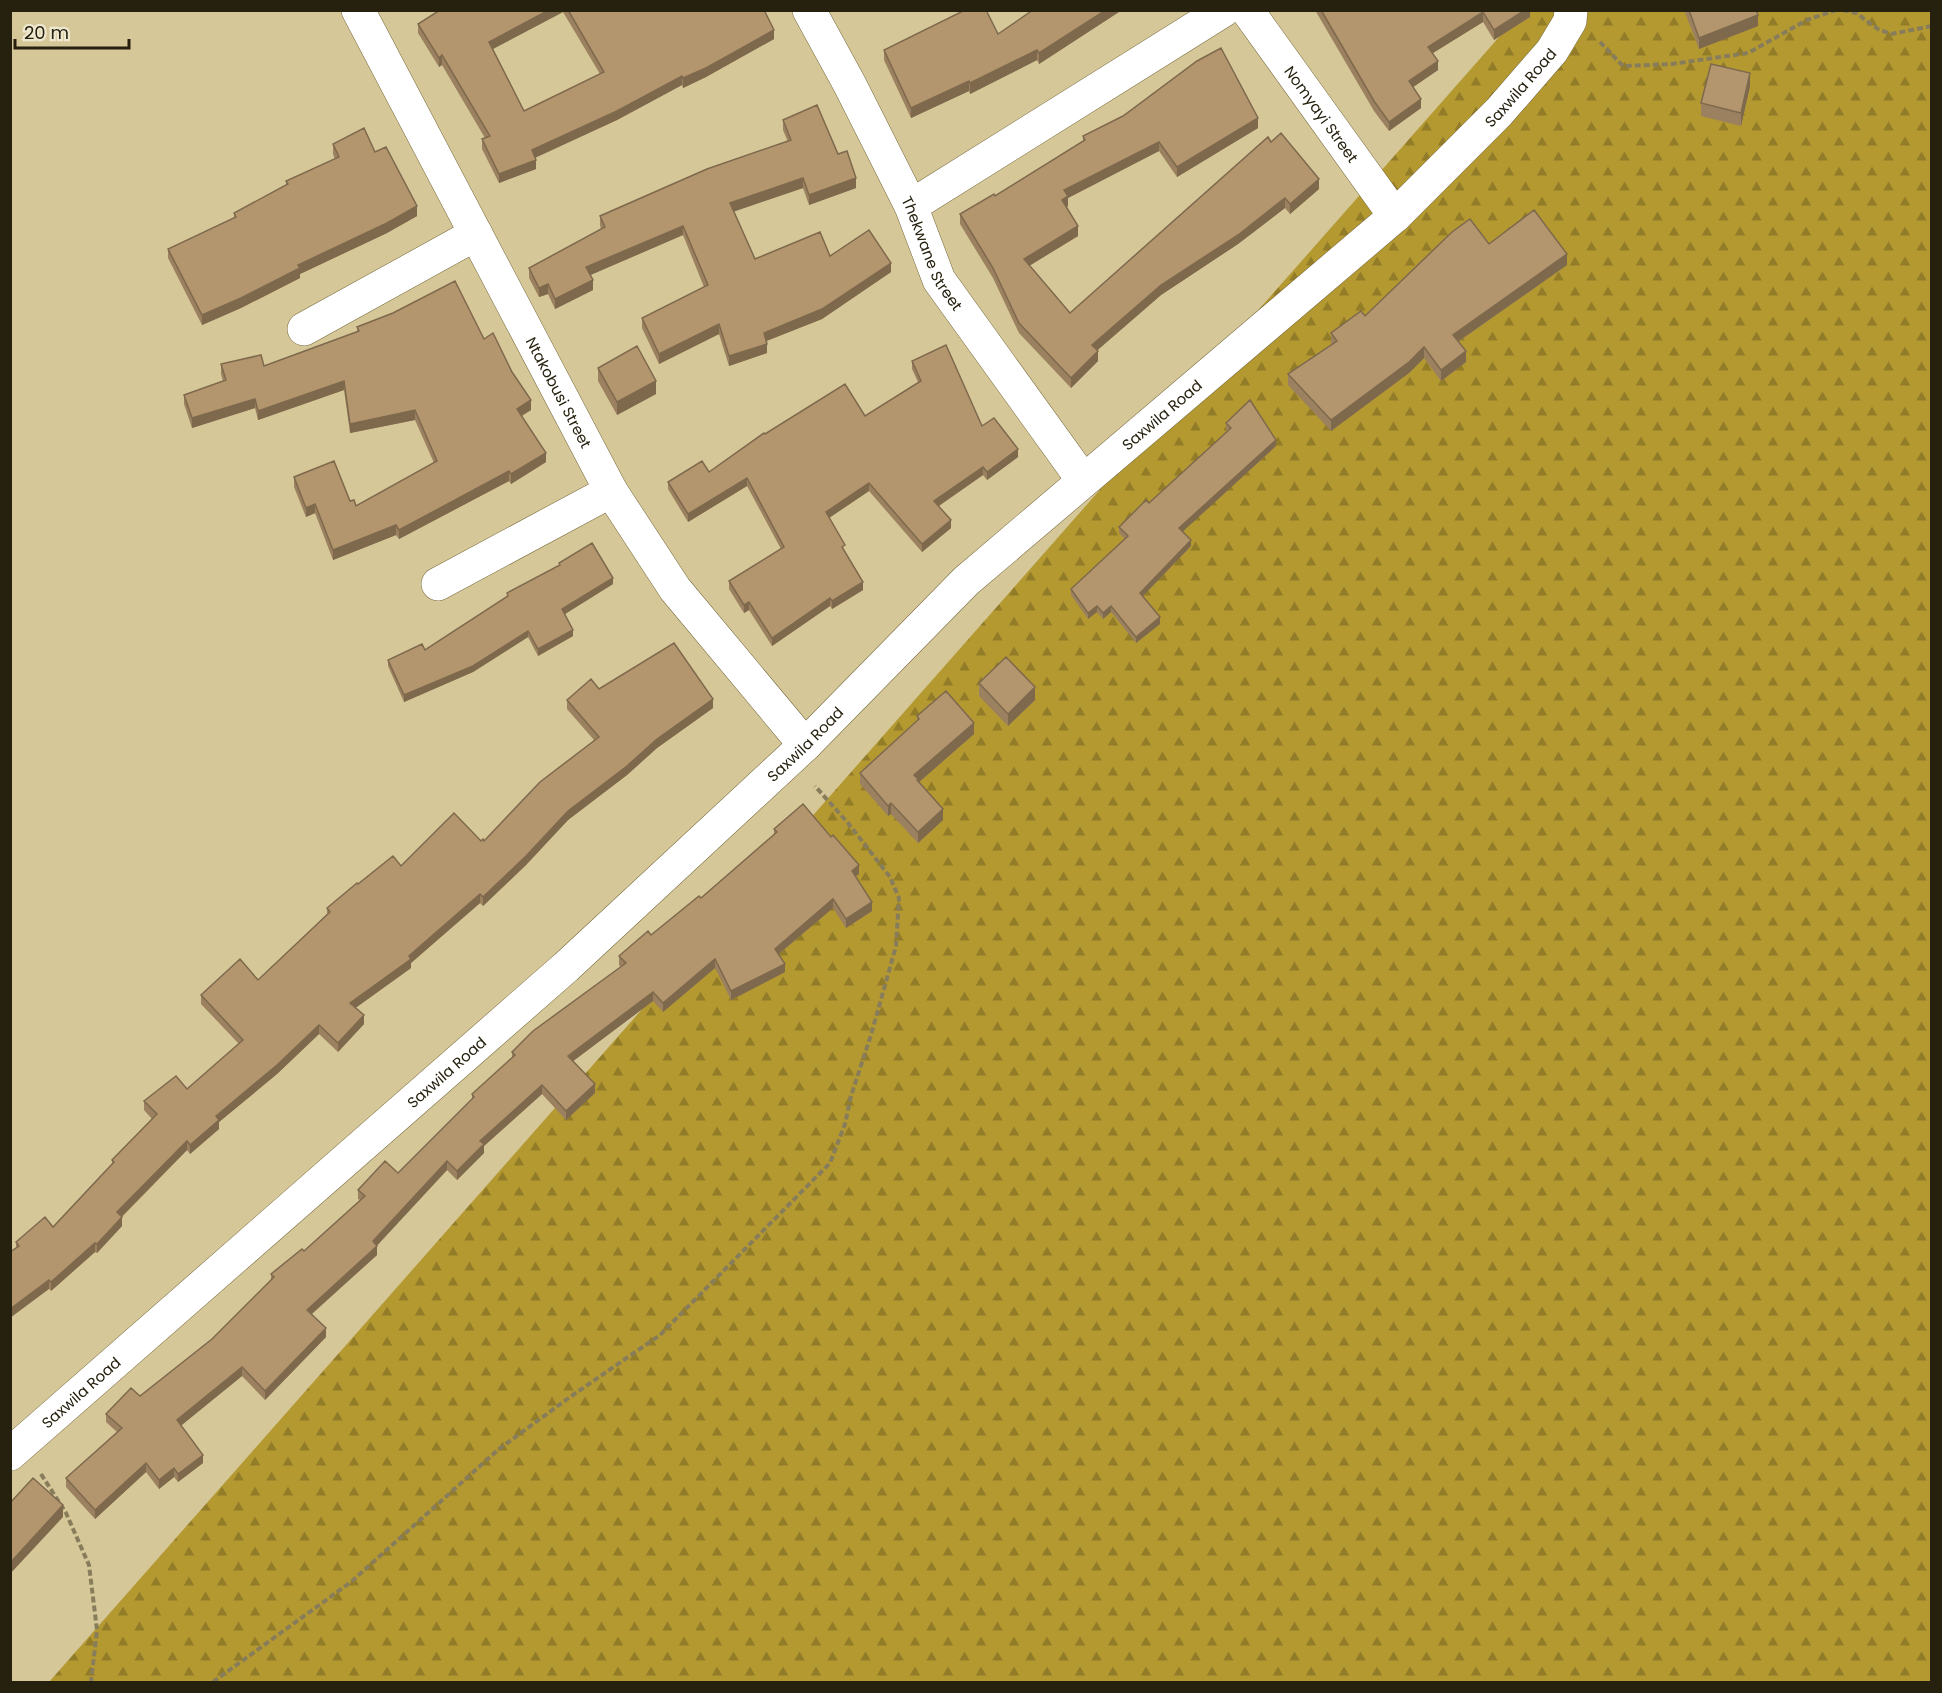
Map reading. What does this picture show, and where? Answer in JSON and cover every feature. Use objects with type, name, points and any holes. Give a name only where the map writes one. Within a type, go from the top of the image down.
[{"type":"street","name":"Ntakobusi Street","points":[[358,10],[611,490],[675,589],[798,752]]},
{"type":"street","name":"Thekwane Street","points":[[809,10],[911,206],[939,280],[1083,480]]},
{"type":"street","points":[[911,206],[1224,10]]},
{"type":"street","name":"Nomyayi Street","points":[[1247,10],[1395,216]]},
{"type":"street","name":"Saxwila Road","points":[[18,1449],[566,967],[798,752],[966,581],[1395,216],[1499,112],[1552,51],[1570,16]]},
{"type":"street","points":[[304,329],[476,234]]},
{"type":"street","points":[[438,584],[611,490]]},
{"type":"path","points":[[1570,16],[1592,33],[1623,66],[1672,64],[1748,53],[1807,20],[1836,10]]},
{"type":"path","points":[[1844,10],[1856,13],[1878,29],[1891,34],[1932,26]]},
{"type":"path","points":[[213,1683],[351,1582],[499,1449],[660,1335],[830,1163],[845,1124],[851,1096],[896,946],[899,898],[884,868],[848,823],[798,752]]},
{"type":"path","points":[[18,1449],[33,1461],[66,1513],[89,1565],[97,1630],[91,1683]]},
{"type":"green space","points":[[1522,11],[1931,11],[1931,1682],[49,1682]]},
{"type":"building","points":[[440,10],[549,10],[489,42],[524,111],[604,72],[568,10],[764,10],[774,30],[706,68],[683,78],[682,76],[617,111],[532,150],[536,160],[499,174],[482,139],[490,136],[442,55],[439,58],[418,24]]},
{"type":"building","points":[[965,10],[986,10],[998,34],[1033,10],[1106,10],[1039,53],[1037,50],[970,83],[969,81],[911,108],[884,50]]},
{"type":"building","points":[[1321,10],[1525,10],[1494,30],[1483,12],[1428,47],[1438,61],[1409,81],[1421,99],[1389,122],[1374,101]]},
{"type":"building","points":[[1689,10],[1756,10],[1758,15],[1699,38]]},
{"type":"building","points":[[1221,48],[1258,118],[1177,167],[1159,142],[1064,190],[1068,196],[1062,200],[1078,226],[1024,259],[1070,313],[1268,137],[1271,142],[1281,133],[1319,179],[1290,204],[1285,198],[1238,235],[1161,285],[1092,345],[1098,351],[1071,378],[1019,323],[993,268],[960,214],[994,194],[995,196],[1085,140],[1083,136],[1123,116],[1197,61]]},
{"type":"building","points":[[1711,64],[1750,73],[1741,113],[1701,103]]},
{"type":"building","points":[[817,105],[838,154],[847,151],[856,178],[809,195],[803,178],[730,203],[755,259],[820,232],[830,256],[869,230],[891,263],[822,309],[764,333],[767,344],[729,356],[719,324],[659,354],[642,318],[708,285],[683,226],[586,267],[593,280],[555,299],[548,284],[539,288],[529,268],[605,227],[600,216],[707,169],[791,140],[783,120]]},
{"type":"building","points":[[364,128],[375,152],[386,147],[417,206],[387,223],[298,265],[300,268],[241,298],[202,315],[168,249],[236,217],[234,213],[288,184],[286,181],[339,157],[333,144]]},
{"type":"building","points":[[1534,210],[1567,254],[1453,335],[1466,351],[1441,370],[1424,347],[1409,362],[1331,420],[1288,374],[1337,341],[1331,333],[1361,311],[1365,316],[1452,232],[1470,219],[1489,244]]},
{"type":"building","points":[[455,281],[484,339],[493,333],[512,372],[531,400],[517,409],[546,453],[511,474],[509,471],[399,530],[396,525],[333,550],[315,504],[306,508],[294,477],[334,461],[350,501],[354,500],[356,506],[437,461],[415,410],[350,424],[344,381],[258,411],[255,399],[192,418],[184,395],[226,380],[221,364],[261,355],[264,366],[359,331],[357,327],[393,313]]},
{"type":"building","points":[[946,345],[982,426],[994,418],[1018,449],[987,472],[983,467],[934,501],[951,520],[922,544],[869,483],[826,512],[845,545],[842,547],[863,582],[832,601],[830,598],[772,638],[749,602],[744,605],[729,581],[784,547],[747,478],[688,514],[668,482],[702,461],[709,472],[764,433],[845,384],[865,416],[921,381],[912,361]]},
{"type":"building","points":[[637,346],[656,381],[617,402],[598,368]]},
{"type":"building","points":[[1250,400],[1276,440],[1179,528],[1191,540],[1140,593],[1160,617],[1136,637],[1111,606],[1103,613],[1097,606],[1088,613],[1071,589],[1128,536],[1119,527],[1146,500],[1149,503],[1231,428],[1226,423]]},
{"type":"building","points":[[592,543],[613,578],[562,609],[573,630],[538,649],[528,631],[473,666],[404,695],[388,660],[422,644],[425,650],[508,596],[507,593],[560,565],[559,563]]},
{"type":"building","points":[[674,643],[713,699],[657,739],[627,766],[568,811],[483,897],[480,894],[409,956],[411,959],[350,1003],[364,1015],[338,1043],[319,1025],[277,1065],[216,1116],[219,1120],[190,1145],[187,1141],[117,1212],[122,1217],[97,1244],[95,1243],[51,1282],[49,1280],[10,1309],[10,1252],[19,1246],[16,1242],[45,1217],[53,1227],[114,1162],[112,1160],[157,1114],[144,1101],[176,1076],[187,1089],[243,1040],[201,995],[240,959],[258,980],[330,912],[327,908],[393,856],[401,866],[454,813],[481,841],[483,839],[484,841],[540,782],[599,737],[567,700],[591,679],[599,689]]},
{"type":"building","points":[[1006,657],[1035,687],[1008,714],[979,683]]},
{"type":"building","points":[[946,691],[974,723],[914,775],[943,809],[918,832],[891,803],[888,806],[860,773],[919,719],[917,716]]},
{"type":"building","points":[[803,804],[859,865],[852,871],[872,902],[846,919],[833,899],[775,949],[785,964],[731,991],[715,959],[663,1003],[653,992],[568,1056],[595,1084],[566,1111],[542,1085],[480,1141],[484,1144],[457,1171],[447,1161],[373,1241],[377,1246],[307,1310],[326,1328],[265,1391],[242,1367],[177,1420],[203,1455],[178,1474],[174,1468],[159,1480],[146,1463],[95,1510],[66,1478],[122,1428],[106,1414],[131,1388],[140,1396],[212,1339],[274,1277],[271,1274],[302,1249],[304,1251],[365,1196],[358,1190],[385,1161],[398,1173],[474,1097],[472,1094],[515,1055],[512,1052],[533,1031],[626,963],[619,956],[648,931],[651,935],[699,896],[701,898],[777,832],[774,829]]},
{"type":"building","points":[[33,1478],[63,1505],[10,1563],[10,1503]]}]
